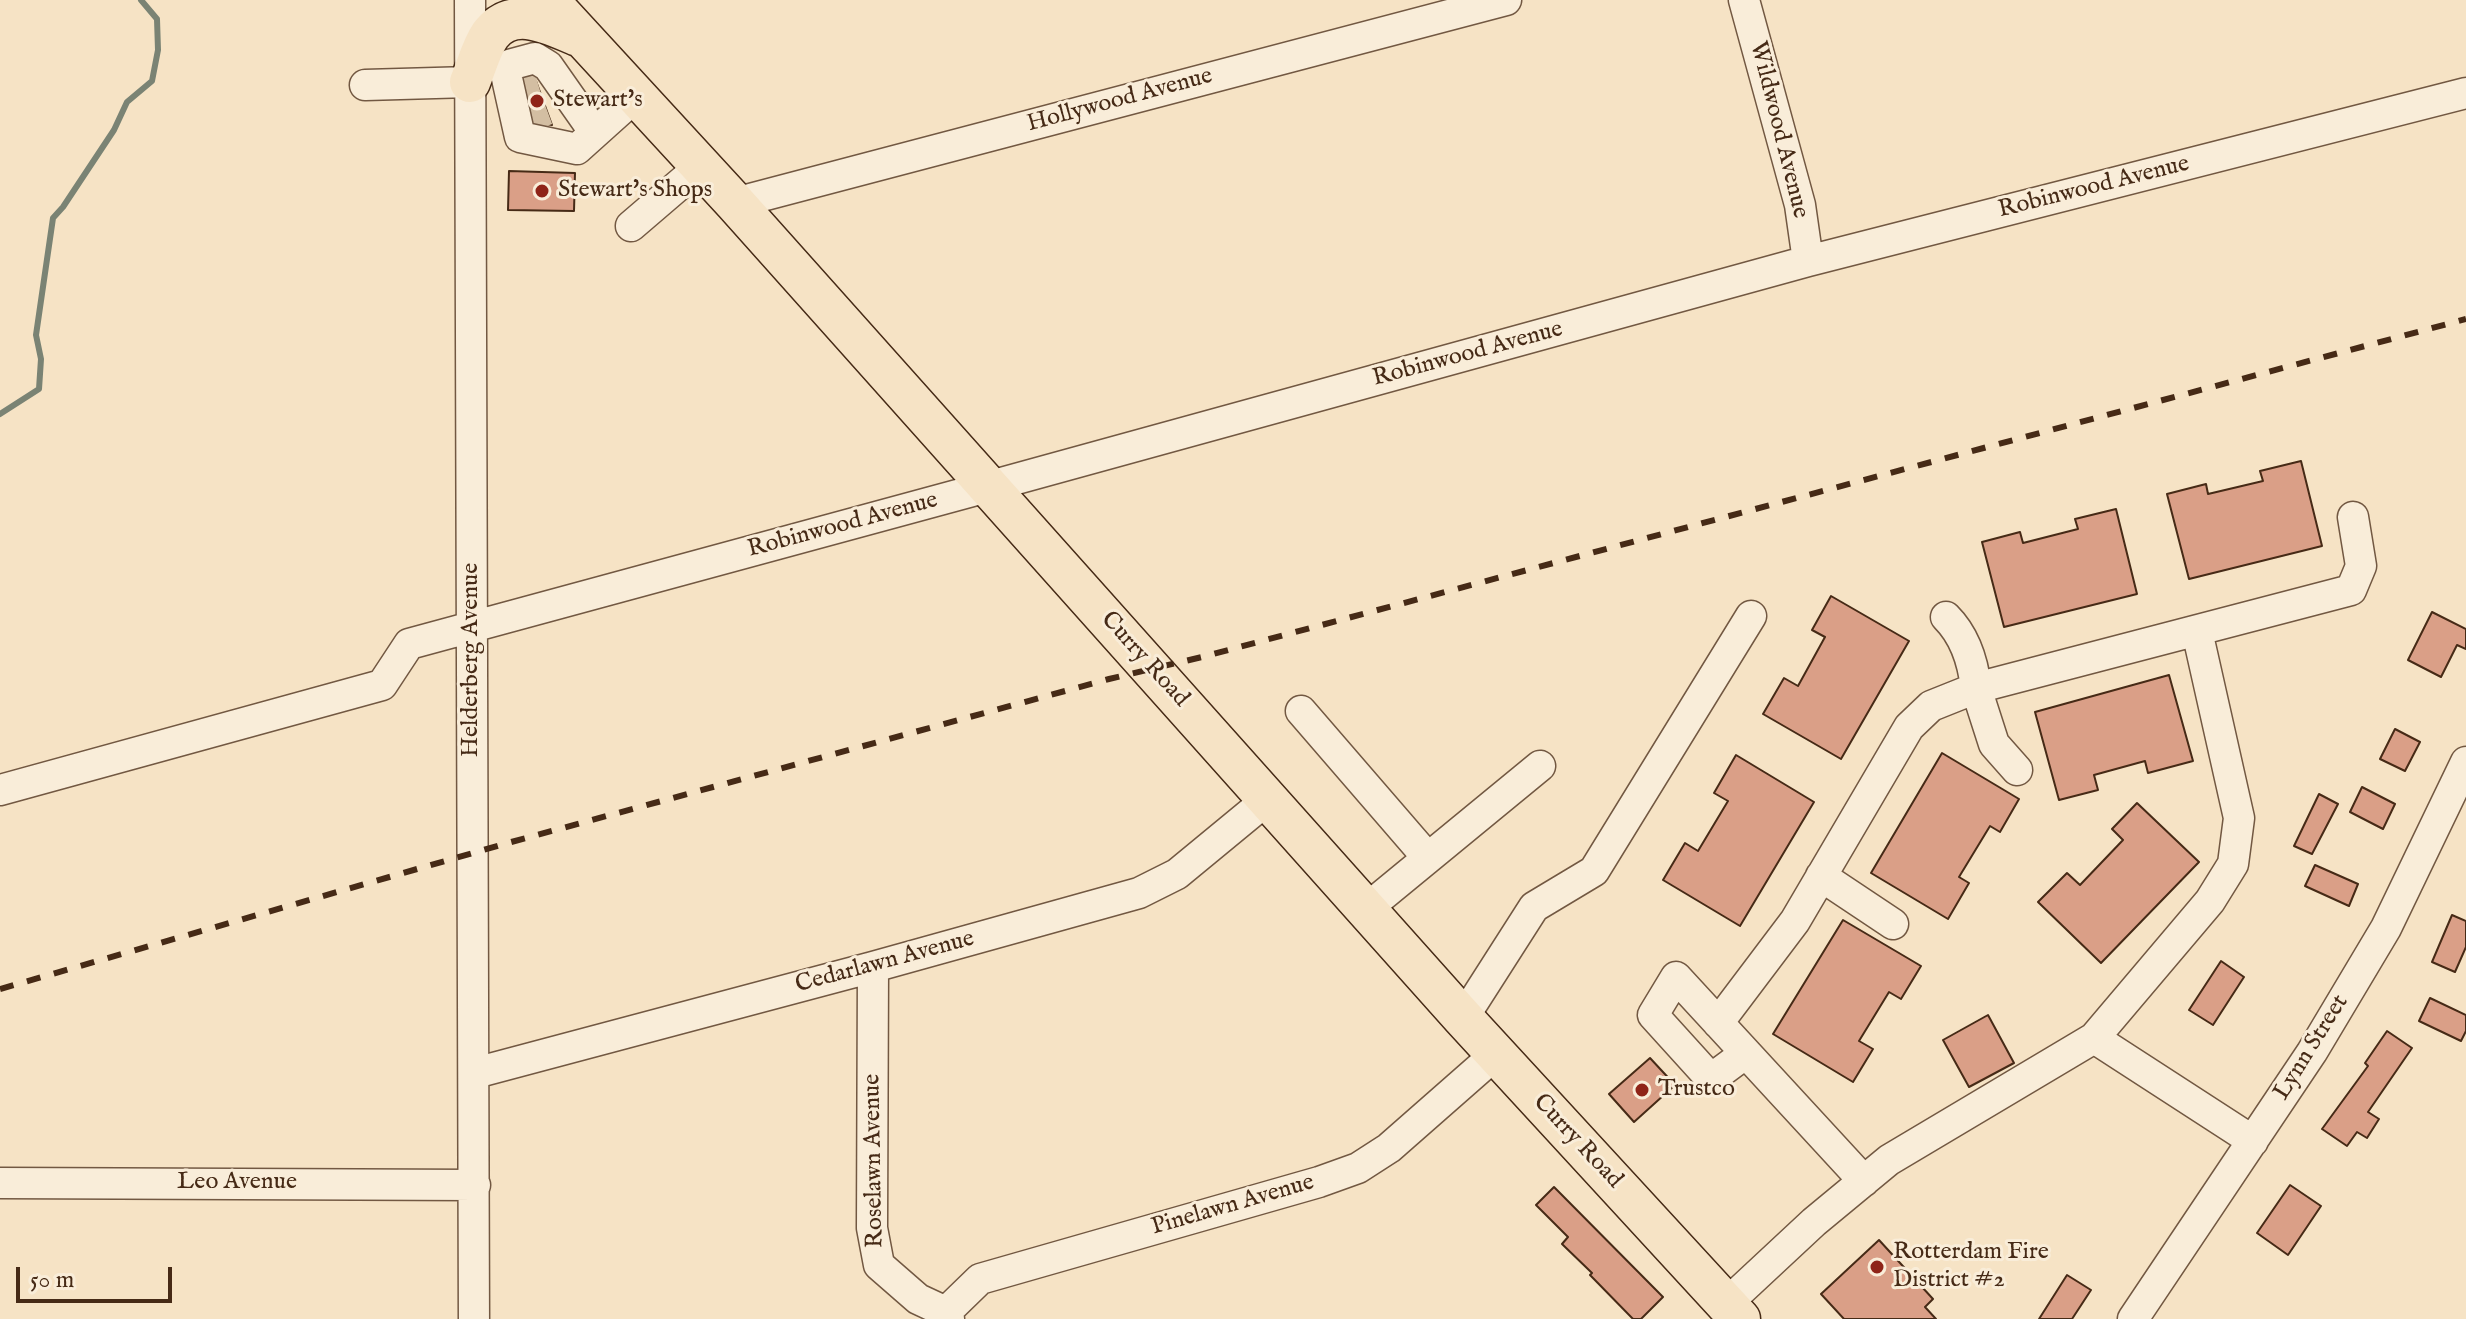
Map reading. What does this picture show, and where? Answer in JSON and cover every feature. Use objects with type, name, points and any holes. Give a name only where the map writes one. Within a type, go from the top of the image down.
[{"type":"main road","name":"Curry Road","points":[[548,0],[735,203],[1463,1018],[1733,1311]]},
{"type":"main road","points":[[470,101],[490,35],[506,22],[519,18],[540,20],[588,44]]},
{"type":"street","name":"Helderberg Avenue","points":[[470,0],[474,1319]]},
{"type":"street","name":"Hollywood Avenue","points":[[735,203],[1506,0]]},
{"type":"street","name":"Wildwood Avenue","points":[[1744,0],[1800,205],[1808,261]]},
{"type":"street","points":[[588,44],[534,102],[520,137],[577,149],[636,96]]},
{"type":"street","points":[[365,85],[470,101],[534,102],[595,133]]},
{"type":"street","name":"Robinwood Avenue","points":[[0,790],[382,685],[409,644],[1808,261],[2466,93]]},
{"type":"street","points":[[631,226],[701,166]]},
{"type":"street","points":[[1718,1023],[1795,921],[1909,727],[1931,706],[1976,688],[2351,590],[2361,566],[2353,517]]},
{"type":"street","points":[[1463,1018],[1534,907],[1594,871],[1751,616]]},
{"type":"street","points":[[1946,617],[1959,630],[1973,666],[1976,688],[1994,744],[2017,770]]},
{"type":"street","points":[[1733,1311],[1814,1222],[1889,1160],[2094,1038],[2210,901],[2233,864],[2239,818],[2197,631]]},
{"type":"street","points":[[1301,711],[1428,858]]},
{"type":"street","name":"Lynn Street","points":[[2133,1319],[2312,1052],[2386,928],[2466,762]]},
{"type":"street","points":[[1366,909],[1540,766]]},
{"type":"street","name":"Cedarlawn Avenue","points":[[475,1073],[1139,893],[1177,874],[1268,799]]},
{"type":"street","points":[[1821,876],[1893,924]]},
{"type":"street","name":"Roselawn Avenue","points":[[873,967],[872,1228],[879,1265],[918,1299],[947,1316]]},
{"type":"street","points":[[1746,1053],[1711,1079],[1653,1015],[1676,977],[1864,1181]]},
{"type":"street","points":[[2094,1038],[2253,1141]]},
{"type":"street","name":"Pinelawn Avenue","points":[[947,1316],[980,1279],[1319,1182],[1358,1168],[1389,1148],[1496,1054]]},
{"type":"street","name":"Leo Avenue","points":[[0,1183],[475,1185]]},
{"type":"building","points":[[532,77],[552,125],[535,122],[526,79]]},
{"type":"building","name":"Stewart's Shops","points":[[509,171],[575,173],[574,211],[508,210]]},
{"type":"building","points":[[2301,461],[2322,546],[2189,579],[2167,494],[2206,484],[2208,494],[2263,481],[2260,471]]},
{"type":"building","points":[[2116,509],[2137,594],[2004,627],[1982,542],[2020,532],[2023,543],[2078,529],[2075,519]]},
{"type":"building","points":[[1831,596],[1909,641],[1841,759],[1763,714],[1784,678],[1798,686],[1825,637],[1812,630]]},
{"type":"building","points":[[2432,612],[2466,629],[2466,649],[2457,645],[2441,677],[2408,660]]},
{"type":"building","points":[[2169,675],[2193,761],[2148,773],[2145,761],[2094,775],[2098,790],[2059,800],[2035,712]]},
{"type":"building","points":[[2395,729],[2420,742],[2405,771],[2380,759]]},
{"type":"building","points":[[1942,753],[2019,799],[2000,832],[1990,826],[1959,877],[1969,883],[1948,919],[1871,873]]},
{"type":"building","points":[[1736,755],[1814,802],[1740,926],[1663,880],[1685,843],[1698,851],[1728,801],[1714,793]]},
{"type":"building","points":[[2362,787],[2395,804],[2383,829],[2350,812]]},
{"type":"building","points":[[2319,794],[2338,804],[2312,854],[2294,846]]},
{"type":"building","points":[[2137,803],[2199,862],[2101,963],[2038,902],[2067,873],[2080,885],[2123,840],[2112,829]]},
{"type":"building","points":[[2315,865],[2358,884],[2349,906],[2305,886]]},
{"type":"building","points":[[2452,915],[2466,921],[2466,947],[2455,972],[2432,962]]},
{"type":"building","points":[[1843,920],[1921,966],[1901,999],[1889,992],[1859,1041],[1873,1049],[1853,1082],[1773,1034]]},
{"type":"building","points":[[2221,961],[2244,977],[2213,1025],[2189,1010]]},
{"type":"building","points":[[2430,998],[2466,1015],[2466,1031],[2461,1041],[2419,1021]]},
{"type":"building","points":[[1988,1015],[2014,1063],[1969,1087],[1943,1040]]},
{"type":"building","points":[[2387,1031],[2412,1048],[2368,1112],[2379,1119],[2367,1138],[2357,1132],[2347,1146],[2322,1129],[2368,1066],[2365,1063]]},
{"type":"building","name":"Trustco","points":[[1650,1058],[1675,1085],[1634,1122],[1609,1094]]},
{"type":"building","points":[[2290,1185],[2321,1206],[2288,1255],[2257,1233]]},
{"type":"building","points":[[1554,1187],[1663,1297],[1641,1319],[1633,1319],[1590,1275],[1592,1273],[1562,1244],[1568,1237],[1536,1205]]},
{"type":"building","name":"Rotterdam Fire District #2","points":[[1879,1240],[1933,1299],[1925,1307],[1936,1319],[1844,1319],[1821,1294]]},
{"type":"building","points":[[2067,1275],[2091,1290],[2072,1319],[2039,1319]]},
{"type":"waterway","points":[[0,414],[39,389],[41,359],[36,335],[53,218],[114,130],[127,102],[152,81],[158,50],[157,19],[141,0]]},
{"type":"tunnel","points":[[519,93],[539,87]]},
{"type":"tunnel","points":[[528,117],[547,110]]},
{"type":"railway","points":[[0,989],[504,844],[1109,679],[1202,657],[2466,319]]},
{"type":"place","name":"Stewart's","points":[[537,101]]},
{"type":"place","name":"Stewart's Shops","points":[[542,191]]},
{"type":"place","name":"Trustco","points":[[1642,1090]]},
{"type":"place","name":"Rotterdam Fire District #2","points":[[1877,1267]]}]
